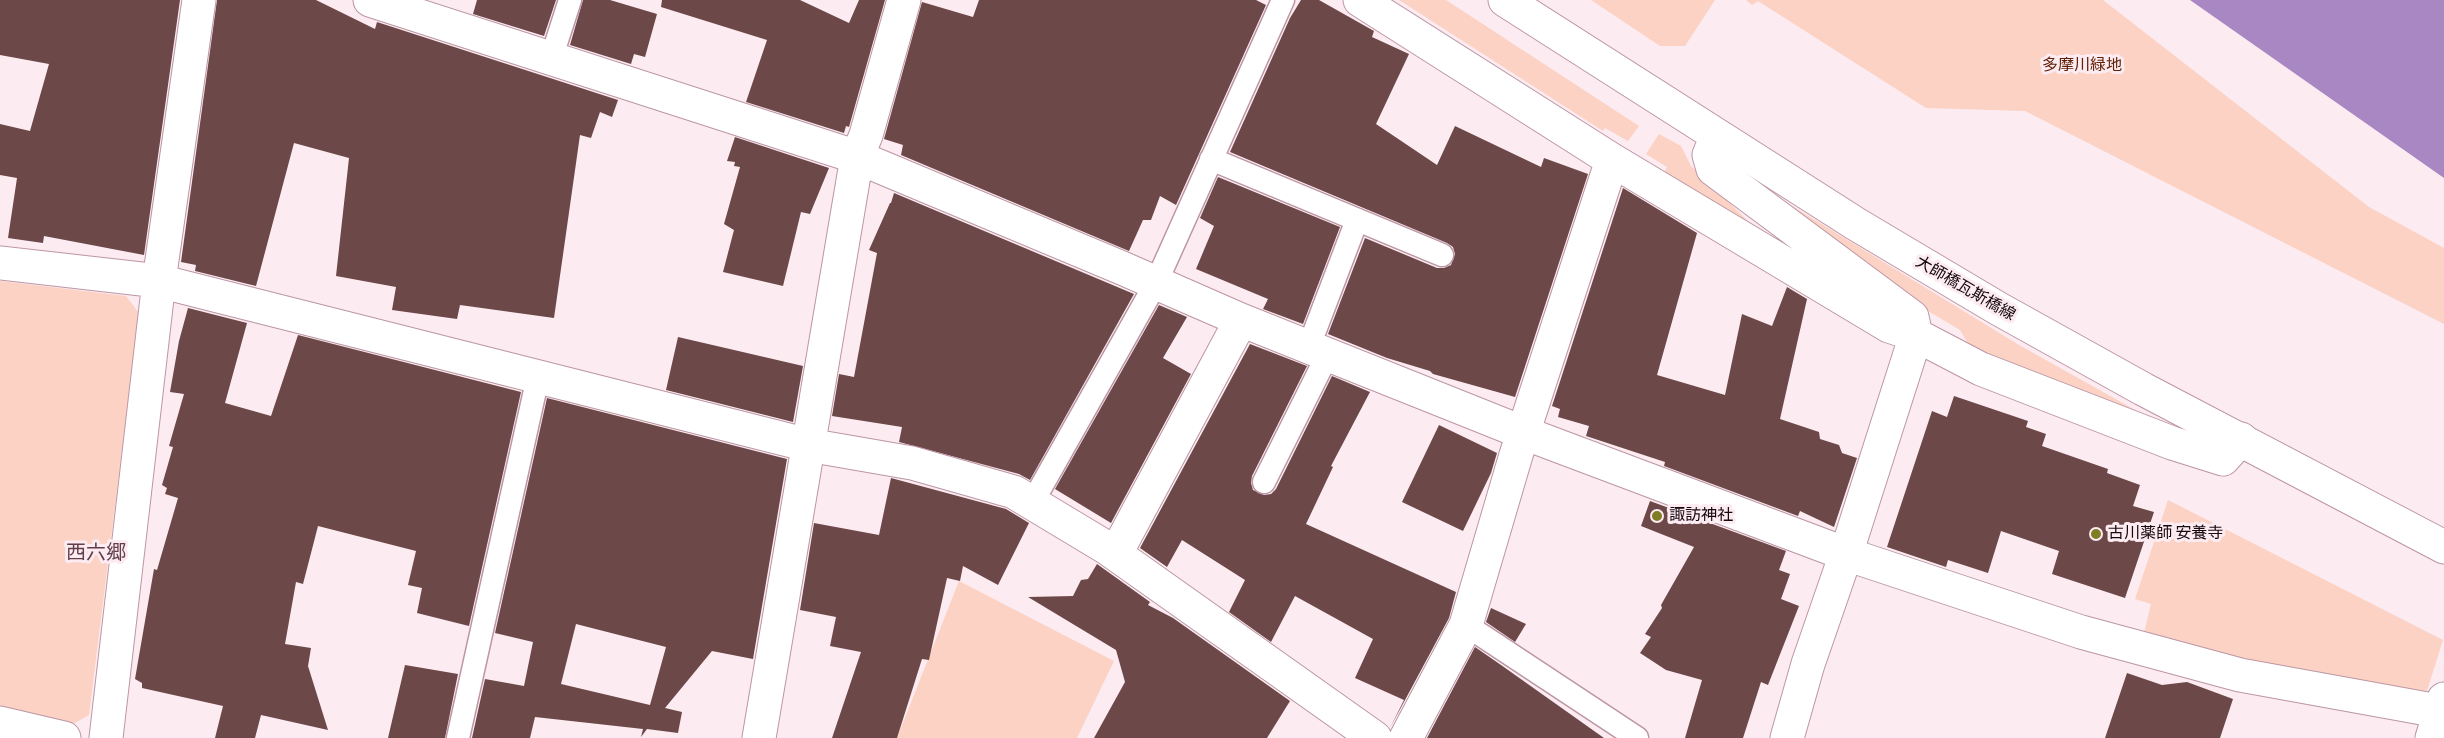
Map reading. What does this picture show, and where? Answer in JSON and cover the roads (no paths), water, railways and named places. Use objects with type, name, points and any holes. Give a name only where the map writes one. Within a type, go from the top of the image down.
[{"type":"street","points":[[106,738],[159,281],[199,0]]},
{"type":"street","points":[[370,0],[857,157],[1241,320],[1524,433],[1846,554],[2080,632],[2229,672],[2440,715]]},
{"type":"street","points":[[759,738],[857,157],[866,135],[904,0]]},
{"type":"street","points":[[1360,0],[1612,160],[1888,326],[1916,335],[1981,369],[2172,444],[2223,459],[2241,439]]},
{"type":"street","name":"大師橋瓦斯橋線","points":[[1505,0],[1856,224],[1999,309],[2144,389],[2444,547]]},
{"type":"street","points":[[1718,136],[1709,154],[1713,169],[1912,317],[1916,335],[1808,664],[1787,738]]},
{"type":"street","points":[[1407,738],[1466,625],[1524,433],[1612,160]]},
{"type":"street","points":[[0,263],[159,281],[808,445],[912,464],[1014,492],[1116,553],[1375,738]]},
{"type":"street","points":[[1116,553],[1241,320]]},
{"type":"street","points":[[0,723],[64,738]]},
{"type":"lane","points":[[551,59],[570,0]]},
{"type":"lane","points":[[1032,504],[1156,282],[1283,0]]},
{"type":"lane","points":[[1211,159],[1442,255]]},
{"type":"lane","points":[[1264,482],[1318,350],[1357,220]]},
{"type":"lane","points":[[458,738],[538,377]]},
{"type":"lane","points":[[1466,625],[1623,734]]},
{"type":"place","name":"諏訪神社","points":[[1657,516]]},
{"type":"place","name":"古川薬師 安養寺","points":[[2096,534]]},
{"type":"district","name":"西六郷","points":[[96,554]]},
{"type":"park label","name":"多摩川緑地","points":[[2082,66]]}]
